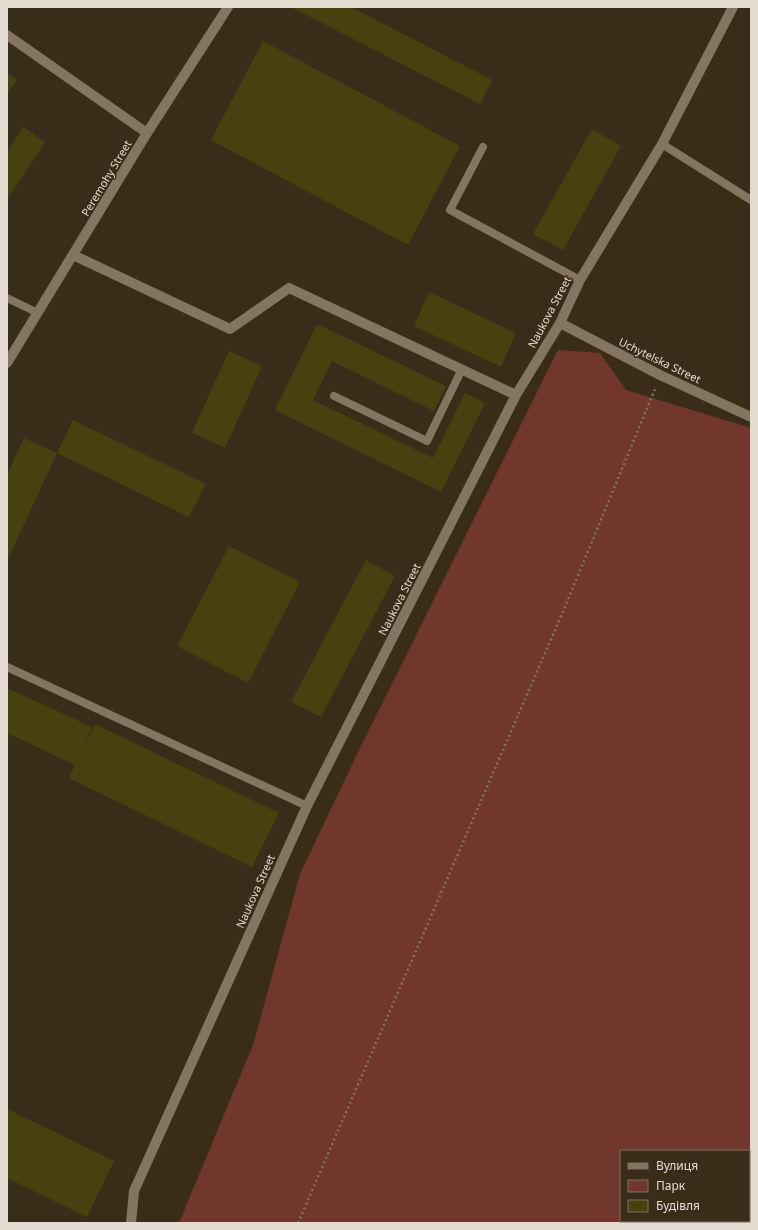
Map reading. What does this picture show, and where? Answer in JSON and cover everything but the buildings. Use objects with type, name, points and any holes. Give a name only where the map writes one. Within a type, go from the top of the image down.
[{"type":"street","name":"Peremohy Street","points":[[7,363],[147,133],[228,7]]},
{"type":"street","name":"Naukova Street","points":[[131,1223],[134,1191],[307,806],[516,395],[560,323],[580,280],[662,144],[732,7]]},
{"type":"street","points":[[7,35],[147,133]]},
{"type":"street","points":[[73,255],[230,329],[289,288],[516,395]]},
{"type":"street","name":"Uchytelska Street","points":[[560,323],[660,375],[751,417]]},
{"type":"lane","points":[[662,144],[751,200]]},
{"type":"lane","points":[[483,147],[450,210],[580,280]]},
{"type":"lane","points":[[7,298],[38,313]]},
{"type":"lane","points":[[334,396],[426,441],[462,369]]},
{"type":"lane","points":[[7,667],[307,806]]},
{"type":"path","points":[[298,1223],[562,614],[660,375]]},
{"type":"green space","points":[[558,350],[600,353],[626,390],[751,428],[751,1223],[179,1223],[253,1045],[300,874],[360,748]]}]
